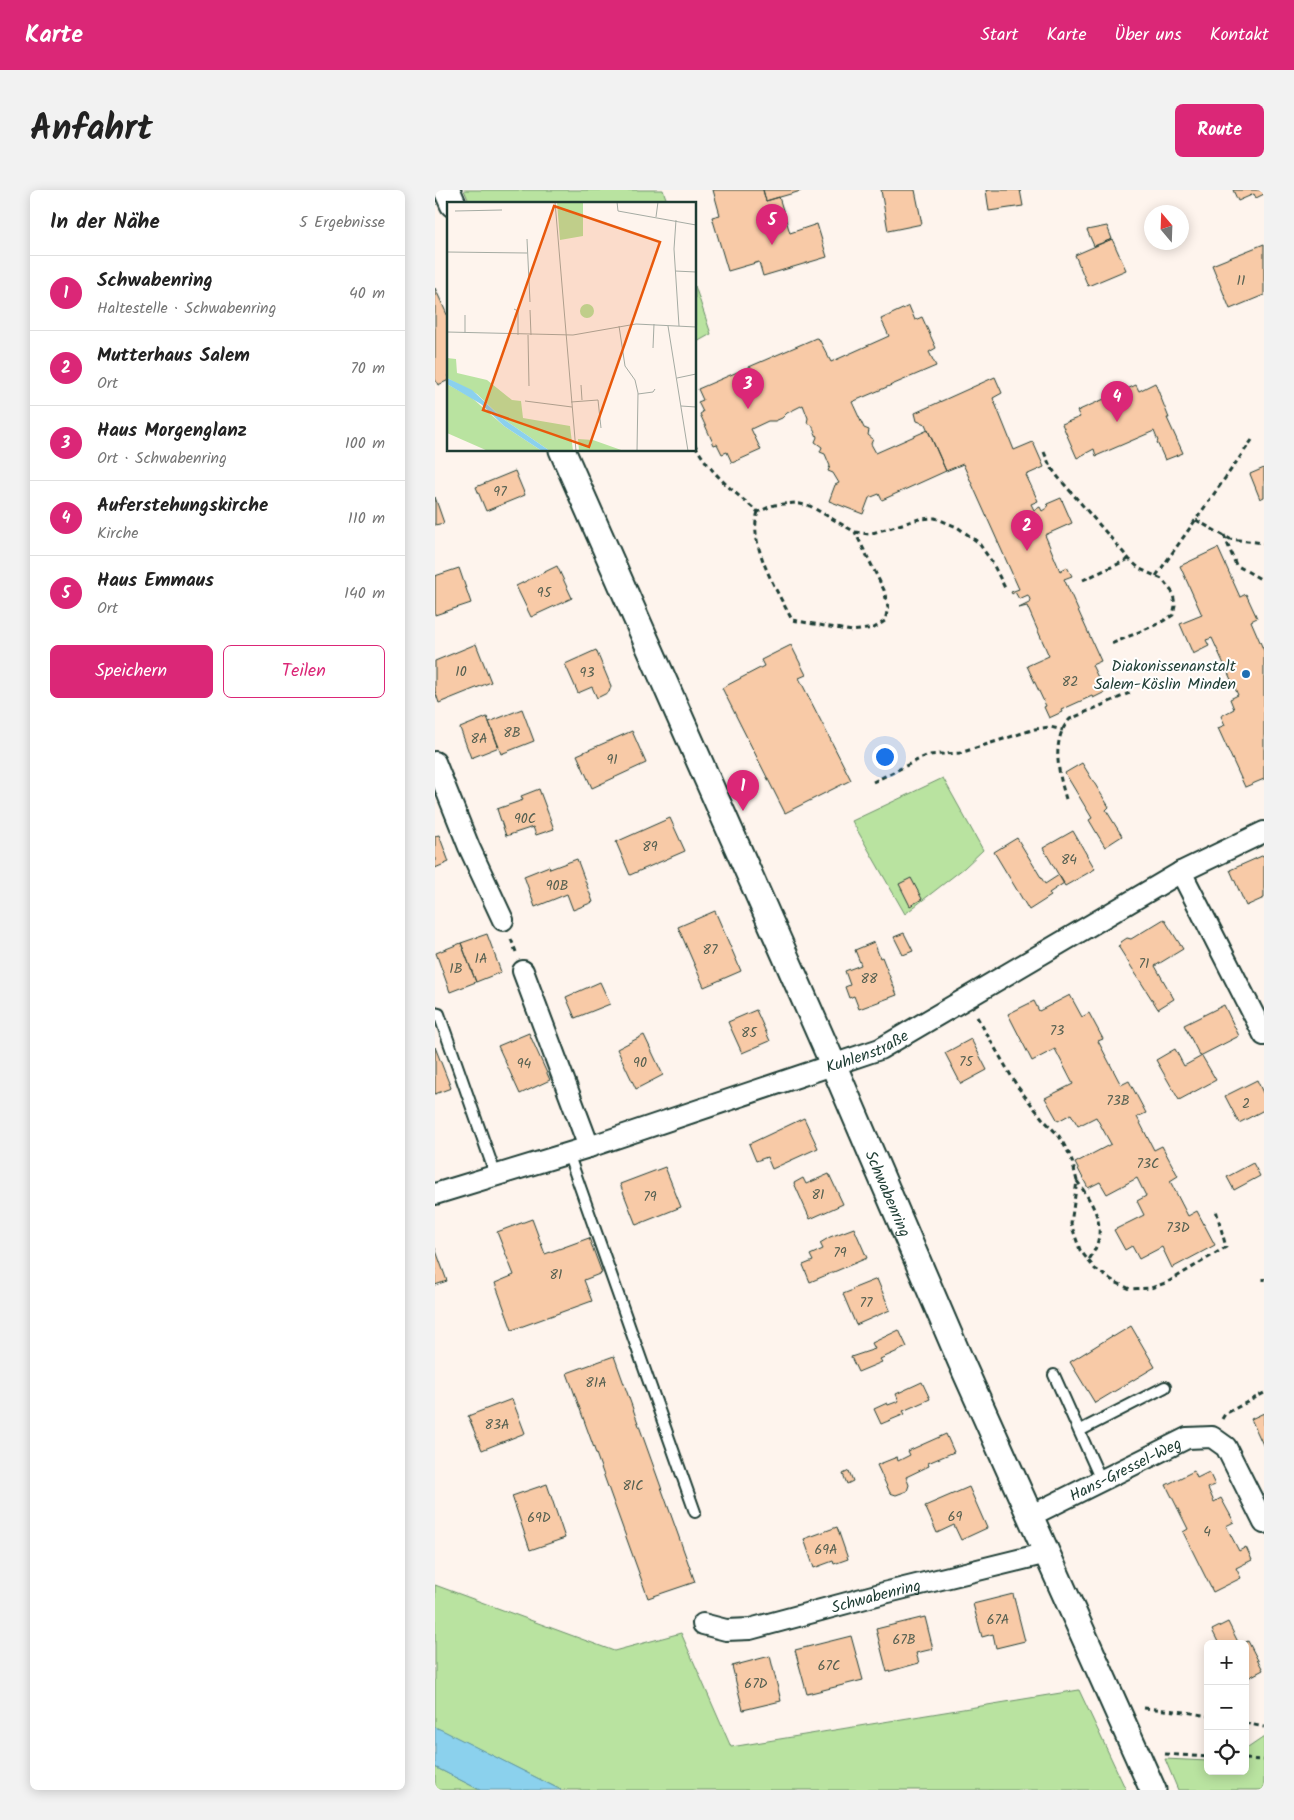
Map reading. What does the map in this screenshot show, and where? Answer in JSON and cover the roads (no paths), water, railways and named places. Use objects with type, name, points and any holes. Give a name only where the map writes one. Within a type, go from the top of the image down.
[{"type":"street","points":[[447,190],[452,202]]},
{"type":"street","name":"Schwabenring","points":[[562,451],[833,1064],[961,1362],[1153,1790]]},
{"type":"street","points":[[435,762],[469,847],[503,920]]},
{"type":"street","name":"Kuhlenstraße","points":[[435,1194],[589,1147],[880,1049],[1181,872],[1264,832]]},
{"type":"street","points":[[1181,872],[1264,1035]]},
{"type":"street","points":[[523,971],[589,1147]]},
{"type":"street","name":"Hans-Gressel-Weg","points":[[1030,1516],[1187,1438],[1212,1437],[1226,1447],[1264,1523]]},
{"type":"street","name":"Schwabenring","points":[[703,1624],[726,1630],[750,1629],[884,1593],[1047,1554]]},
{"type":"lane","points":[[435,1013],[439,1014],[495,1176]]},
{"type":"lane","points":[[567,1153],[695,1512]]},
{"type":"lane","points":[[1054,1375],[1101,1480]]},
{"type":"lane","points":[[1079,1431],[1165,1387]]},
{"type":"water","points":[[435,1727],[561,1790],[480,1790],[435,1767]]},
{"type":"place","name":"Haus Emmaus","points":[[772,245]]},
{"type":"place","name":"Haus Morgenglanz","points":[[748,409]]},
{"type":"place","name":"Auferstehungskirche","points":[[1117,422]]},
{"type":"place","name":"Mutterhaus Salem","points":[[1027,551]]},
{"type":"place","name":"Diakonissenanstalt Salem-Köslin Minden","points":[[1246,674]]},
{"type":"place","name":"Schwabenring","points":[[743,811]]}]
